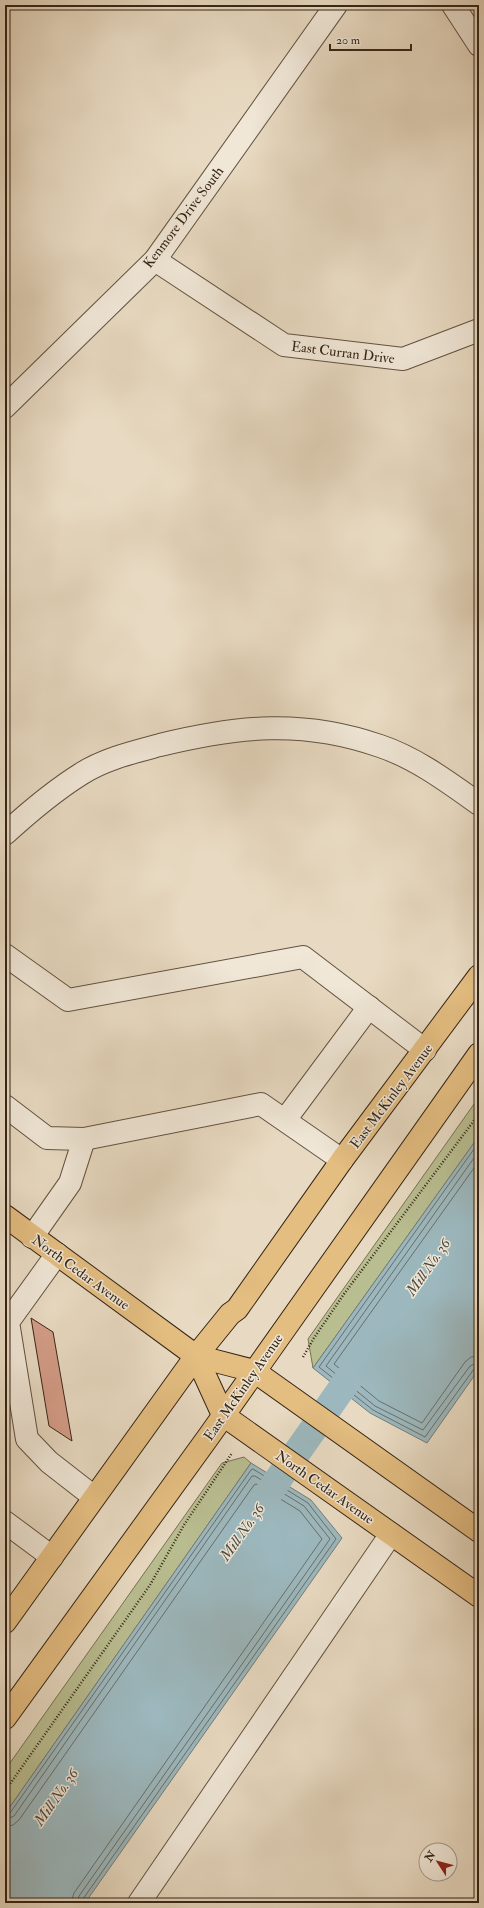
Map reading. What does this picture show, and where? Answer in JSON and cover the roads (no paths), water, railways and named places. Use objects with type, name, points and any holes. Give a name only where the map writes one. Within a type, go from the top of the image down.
[{"type":"main road","name":"East McKinley Avenue","points":[[5,1622],[196,1356],[230,1314],[237,1309],[342,1160],[479,976]]},
{"type":"main road","name":"East McKinley Avenue","points":[[5,1718],[224,1415],[479,1054]]},
{"type":"main road","name":"North Cedar Avenue","points":[[5,1216],[196,1356],[254,1371],[479,1531]]},
{"type":"main road","name":"North Cedar Avenue","points":[[196,1356],[224,1415],[479,1596]]},
{"type":"street","name":"Kenmore Drive South","points":[[5,407],[155,260],[336,5]]},
{"type":"street","points":[[453,5],[479,45]]},
{"type":"street","name":"East Curran Drive","points":[[155,260],[284,345],[403,359],[479,330]]},
{"type":"street","points":[[5,834],[29,811],[82,773],[117,757],[203,734],[264,727],[320,730],[381,746],[419,764],[479,804]]},
{"type":"street","points":[[5,955],[68,1000],[303,957],[425,1050]]},
{"type":"street","points":[[285,1120],[369,1007]]},
{"type":"street","points":[[5,1106],[47,1138],[84,1139],[260,1104],[342,1160]]},
{"type":"street","points":[[32,1236],[70,1183],[84,1139]]},
{"type":"street","points":[[57,1254],[8,1322],[27,1439],[49,1462],[94,1497]]},
{"type":"street","points":[[5,1522],[52,1557]]},
{"type":"street","points":[[139,1903],[391,1534]]},
{"type":"water","points":[[479,1136],[479,1369],[427,1443],[370,1413],[313,1368]]},
{"type":"water","points":[[251,1463],[311,1500],[342,1538],[85,1903],[5,1903],[5,1814]]},
{"type":"waterway","name":"Mill No. 36","points":[[256,1511],[363,1358]]}]
